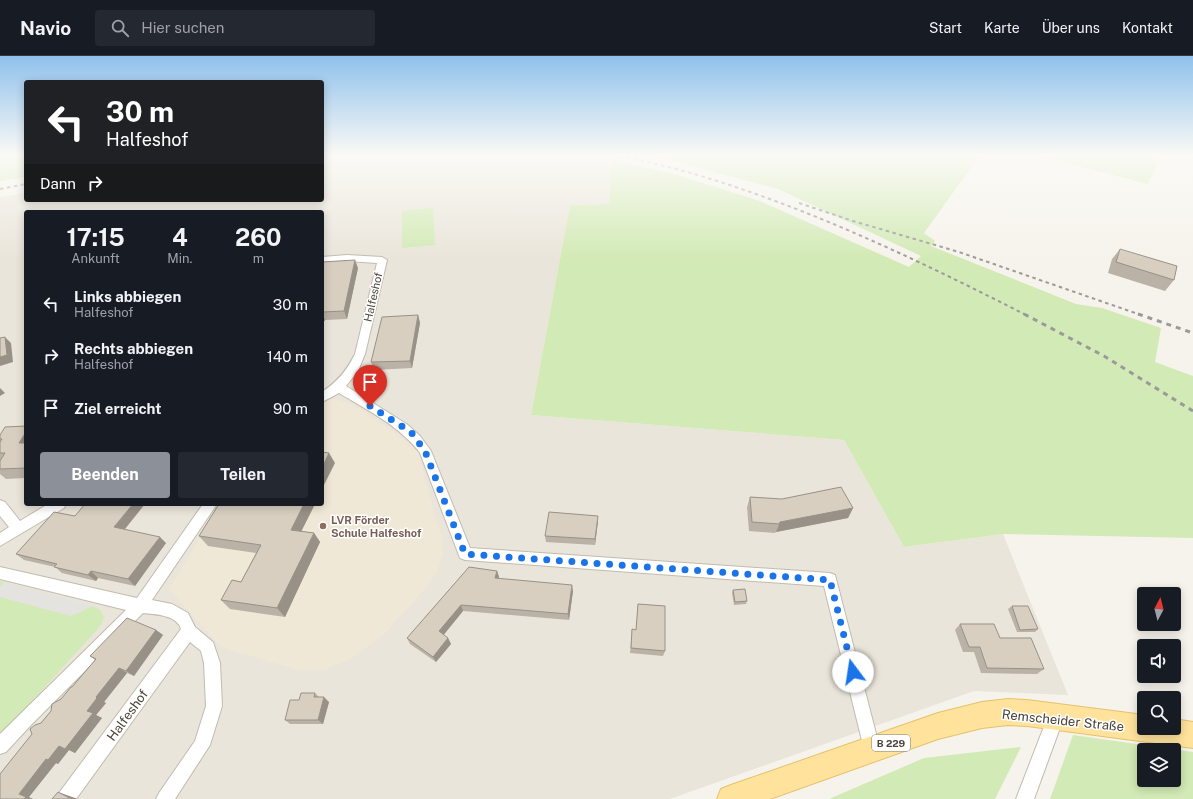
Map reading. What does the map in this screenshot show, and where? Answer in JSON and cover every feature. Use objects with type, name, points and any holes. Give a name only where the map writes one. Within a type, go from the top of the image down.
[{"type":"main road","name":"Remscheider Straße","points":[[731,799],[938,726],[982,715],[1008,712],[1193,735]]},
{"type":"street","name":"Halfeshof","points":[[324,260],[347,258],[382,260],[360,354],[354,368],[339,387],[324,397]]},
{"type":"street","points":[[339,387],[404,428],[416,439],[425,451],[465,554],[830,580],[872,749]]},
{"type":"street","points":[[0,506],[18,529]]},
{"type":"street","points":[[0,540],[56,506]]},
{"type":"street","points":[[0,746],[26,718],[140,606],[209,506]]},
{"type":"street","points":[[0,572],[140,606],[155,607],[179,616],[186,621],[189,631],[208,647],[212,663],[214,706],[202,745],[165,799]]},
{"type":"street","name":"Halfeshof","points":[[65,799],[189,631]]},
{"type":"street","points":[[1024,799],[1056,717]]},
{"type":"shaded area","points":[[324,190],[610,190],[609,204],[570,205],[531,415],[844,440],[904,547],[1003,534],[1068,695],[974,691],[670,799],[0,799],[0,197],[24,193],[24,202],[324,202]]},
{"type":"shaded area","name":"LVR Förder Schule Halfeshof","points":[[333,399],[352,404],[404,439],[418,452],[442,538],[443,554],[437,572],[424,590],[384,634],[352,658],[326,669],[302,671],[221,647],[169,589],[220,506],[324,506],[324,404]]},
{"type":"shaded area","points":[[4,582],[93,606],[71,616],[0,597],[0,587]]},
{"type":"green space","points":[[610,190],[724,190],[760,201],[909,267],[921,256],[779,190],[955,190],[924,233],[935,241],[931,246],[1076,304],[1102,308],[1161,328],[1155,362],[1193,376],[1193,538],[1003,534],[904,547],[844,440],[531,415],[570,205],[609,204]]},
{"type":"green space","points":[[433,208],[435,245],[402,248],[402,211]]},
{"type":"green space","points":[[0,581],[93,606],[100,610],[104,617],[102,623],[96,631],[0,736]]},
{"type":"green space","points":[[1073,735],[1137,744],[1137,787],[1181,787],[1181,750],[1193,752],[1193,799],[1050,799]]},
{"type":"green space","points":[[1021,747],[995,799],[829,799],[924,758]]},
{"type":"building","points":[[1120,249],[1177,266],[1174,280],[1116,262]]},
{"type":"building","points":[[355,260],[344,311],[324,312],[324,262]]},
{"type":"building","points":[[418,315],[410,361],[371,362],[382,317]]},
{"type":"building","points":[[5,337],[7,355],[0,357],[0,338]]},
{"type":"building","points":[[24,426],[24,435],[19,443],[24,443],[24,468],[0,469],[0,461],[5,453],[0,453],[0,442],[2,439],[0,439],[0,435],[5,427]]},
{"type":"building","points":[[324,452],[329,453],[324,464]]},
{"type":"building","points":[[841,487],[853,508],[780,522],[779,524],[752,522],[750,497],[782,499]]},
{"type":"building","points":[[83,506],[131,506],[114,527],[160,537],[128,579],[91,571],[88,575],[54,567],[57,564],[16,554],[54,512],[75,516]]},
{"type":"building","points":[[218,506],[303,506],[291,530],[314,533],[277,608],[221,600],[232,580],[241,582],[261,545],[199,536]]},
{"type":"building","points":[[549,512],[598,516],[595,539],[545,536]]},
{"type":"building","points":[[469,567],[497,571],[495,578],[572,585],[568,614],[461,605],[439,631],[448,638],[433,657],[407,638]]},
{"type":"building","points":[[745,589],[747,601],[735,602],[733,590]]},
{"type":"building","points":[[638,604],[665,606],[665,651],[631,648],[632,629],[636,630]]},
{"type":"building","points":[[1012,606],[1028,606],[1038,629],[1020,630]]},
{"type":"building","points":[[127,618],[156,630],[126,671],[119,668],[96,697],[97,698],[87,711],[93,713],[65,749],[59,746],[48,760],[46,759],[19,794],[26,797],[24,799],[0,799],[0,774],[32,734],[30,729],[41,723],[51,711],[52,704],[61,699],[96,659],[90,656]]},
{"type":"building","points":[[960,624],[994,624],[1000,638],[1031,638],[1044,669],[987,668],[980,647],[969,647]]},
{"type":"building","points":[[301,693],[315,693],[314,697],[324,697],[318,720],[285,720],[290,700],[299,700]]},
{"type":"building","points":[[58,792],[71,799],[52,799]]},
{"type":"railway","points":[[742,190],[785,205],[867,238],[1024,314]]},
{"type":"railway","points":[[799,203],[853,221],[959,252],[1141,315]]},
{"type":"railway","points":[[1024,314],[1104,356],[1193,411]]},
{"type":"railway","points":[[1138,314],[1193,333]]},
{"type":"place","name":"LVR Förder Schule Halfeshof","points":[[323,526]]},
{"type":"route","points":[[370,406],[411,432],[425,451],[465,554],[763,574],[830,580],[853,672]]}]
